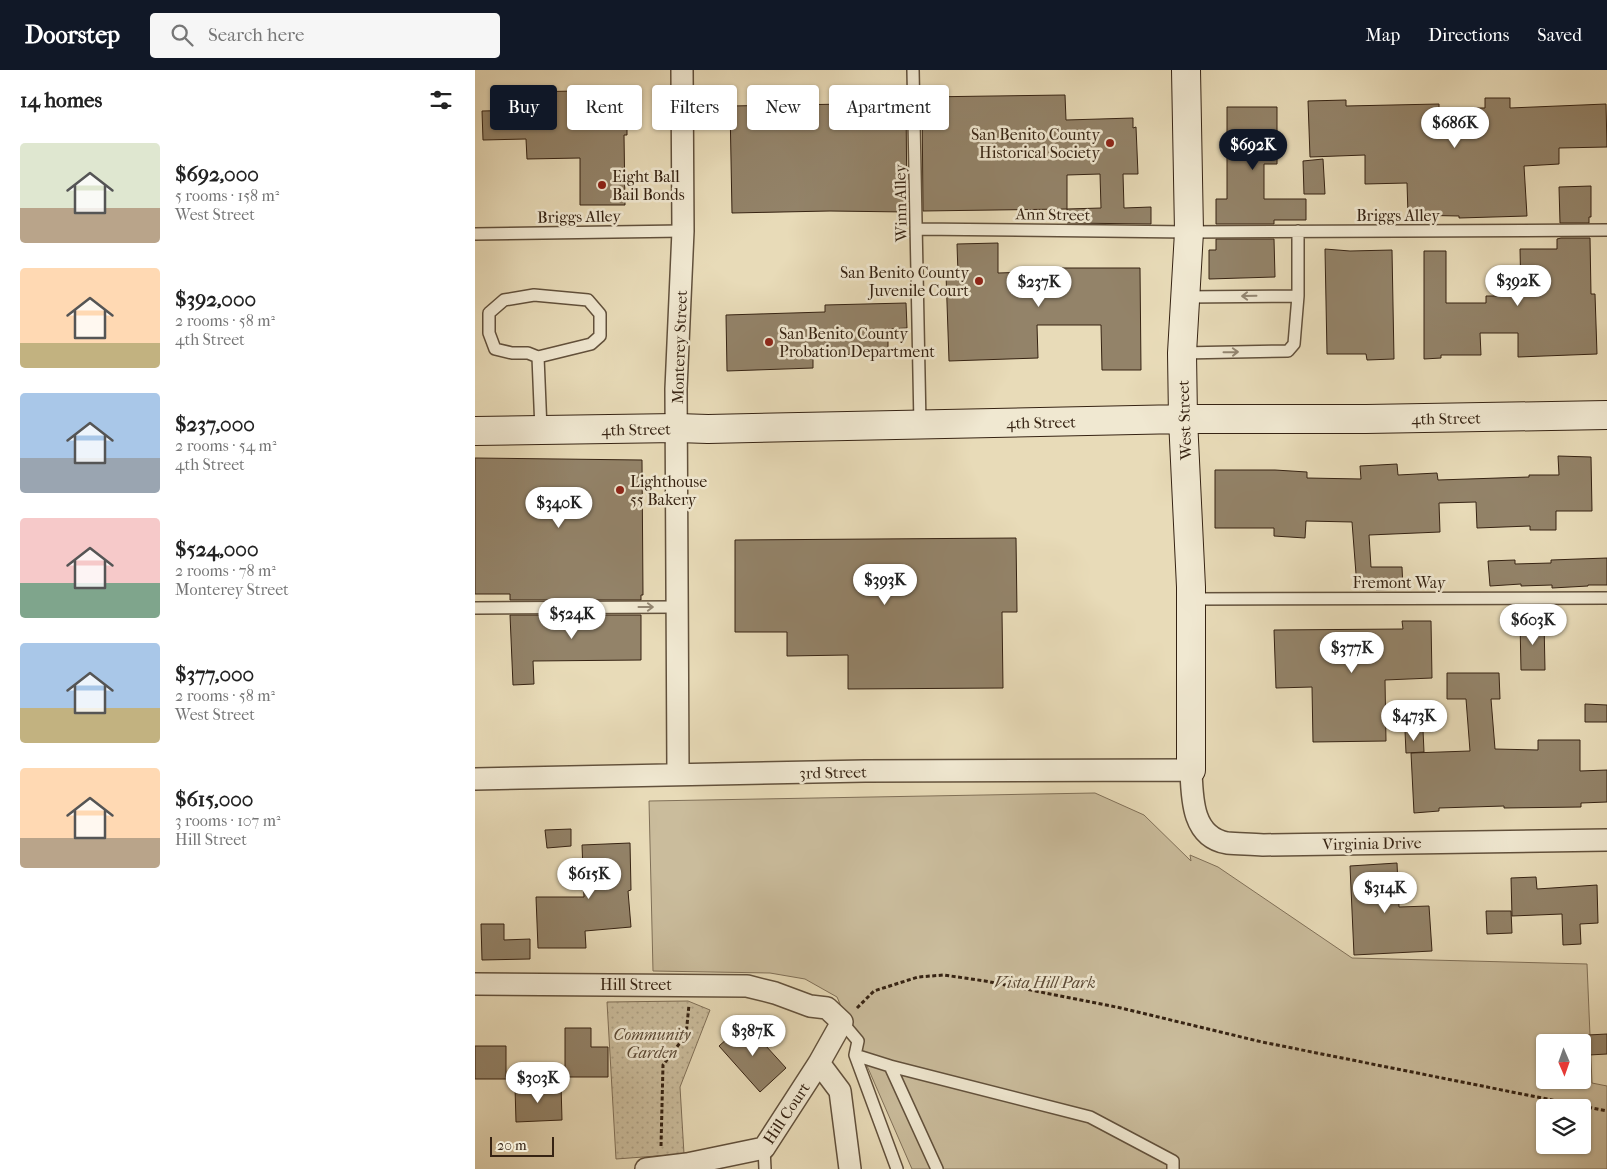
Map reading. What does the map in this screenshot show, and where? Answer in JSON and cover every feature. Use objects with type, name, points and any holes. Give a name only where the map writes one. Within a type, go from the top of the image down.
[{"type":"main road","name":"West Street","points":[[1186,70],[1189,232],[1182,353],[1191,598],[1191,770]]},
{"type":"main road","name":"4th Street","points":[[475,431],[708,429],[1183,419],[1366,419],[1607,415]]},
{"type":"street","name":"Monterey Street","points":[[678,774],[676,389],[683,231],[682,70]]},
{"type":"street","name":"3rd Street","points":[[475,779],[865,771],[1191,770]]},
{"type":"street","name":"Virginia Drive","points":[[1191,770],[1192,795],[1200,825],[1210,836],[1227,842],[1263,845],[1607,840]]},
{"type":"street","name":"Hill Street","points":[[475,984],[747,986],[775,993],[810,1006],[827,1008],[842,1022]]},
{"type":"street","name":"Hill Court","points":[[653,1168],[688,1166],[764,1148],[819,1063],[842,1022]]},
{"type":"street","name":"Hill Court","points":[[819,1063],[840,1091],[850,1169]]},
{"type":"lane","name":"Winn Alley","points":[[913,70],[920,425]]},
{"type":"lane","name":"Ann Street","points":[[916,229],[1189,232]]},
{"type":"lane","name":"Briggs Alley","points":[[1189,232],[1607,230]]},
{"type":"lane","name":"Briggs Alley","points":[[475,234],[683,231]]},
{"type":"lane","points":[[1182,353],[1288,351],[1294,344],[1298,232]]},
{"type":"lane","points":[[534,295],[588,300],[600,314],[600,336],[591,344],[538,357],[528,353],[512,354],[495,349],[489,334],[489,313],[504,300],[534,295]]},
{"type":"lane","points":[[1185,297],[1297,296]]},
{"type":"lane","points":[[538,357],[541,430]]},
{"type":"lane","name":"Fremont Way","points":[[1191,598],[1607,598]]},
{"type":"lane","points":[[475,608],[677,607]]},
{"type":"lane","points":[[842,1022],[857,1041],[855,1055],[897,1169]]},
{"type":"lane","points":[[855,1055],[1090,1118],[1173,1161],[1173,1169]]},
{"type":"lane","points":[[891,1066],[937,1169]]},
{"type":"lane","points":[[764,1148],[765,1169]]},
{"type":"path","points":[[842,1022],[874,991],[918,977],[944,975],[985,981],[1121,1008],[1262,1042],[1607,1111]]},
{"type":"path","points":[[653,1168],[663,1065],[686,1035],[692,985]]},
{"type":"green space","name":"Vista Hill Park","points":[[1095,793],[1144,815],[1191,861],[1190,855],[1218,867],[1352,958],[1587,964],[1590,1034],[1536,1034],[1536,1089],[1591,1089],[1591,1059],[1592,1083],[1607,1086],[1607,1169],[912,1169],[837,997],[805,979],[770,973],[653,971],[649,801]]},
{"type":"green space","name":"Community Garden","points":[[688,1001],[710,1010],[680,1087],[684,1154],[616,1159],[607,1002]]},
{"type":"building","points":[[557,91],[567,91],[567,130],[627,130],[627,135],[624,135],[625,205],[580,205],[580,158],[527,159],[526,139],[483,140],[482,111],[490,111],[490,130],[557,130]]},
{"type":"building","points":[[1065,95],[1066,120],[1133,118],[1133,128],[1136,127],[1138,174],[1123,174],[1124,208],[1151,207],[1151,224],[1067,223],[1067,209],[923,211],[922,130],[949,130],[949,97]],"holes":[[[1100,174],[1101,208],[1067,209],[1067,175]]]},
{"type":"building","points":[[1485,98],[1510,98],[1510,108],[1606,104],[1607,147],[1559,148],[1559,164],[1524,166],[1527,216],[1459,218],[1459,216],[1408,215],[1407,183],[1365,184],[1365,155],[1310,157],[1308,101],[1346,100],[1346,106],[1439,104],[1439,108],[1485,108]]},
{"type":"building","points":[[819,104],[829,104],[829,130],[906,130],[907,212],[732,213],[730,130],[737,130],[737,106],[747,106],[747,130],[819,130]]},
{"type":"building","points":[[1227,107],[1277,107],[1277,164],[1264,164],[1264,199],[1306,199],[1306,220],[1274,220],[1274,224],[1216,224],[1216,199],[1227,199]]},
{"type":"building","points":[[1323,159],[1325,194],[1304,194],[1303,161]]},
{"type":"building","points":[[1591,186],[1591,217],[1589,217],[1589,223],[1560,223],[1559,187]]},
{"type":"building","points":[[1590,238],[1591,294],[1595,294],[1597,354],[1518,357],[1518,333],[1480,333],[1481,355],[1441,355],[1441,358],[1424,359],[1424,251],[1446,251],[1446,303],[1486,303],[1486,296],[1517,296],[1517,294],[1521,294],[1520,249],[1557,249],[1557,239]]},
{"type":"building","points":[[1216,239],[1274,239],[1275,277],[1209,279],[1209,250],[1216,250]]},
{"type":"building","points":[[998,243],[998,273],[1062,271],[1062,268],[1140,268],[1141,370],[1102,370],[1101,325],[1037,325],[1038,358],[949,361],[946,274],[958,274],[957,244]]},
{"type":"building","points":[[1325,249],[1350,251],[1392,250],[1394,359],[1367,360],[1366,354],[1327,354]]},
{"type":"building","points":[[906,303],[907,328],[888,329],[888,354],[813,355],[813,368],[727,371],[726,315],[825,312],[825,305]]},
{"type":"building","points":[[1558,456],[1591,457],[1592,511],[1556,511],[1556,530],[1530,530],[1530,526],[1477,528],[1476,502],[1439,503],[1440,532],[1369,535],[1371,567],[1402,567],[1403,589],[1376,590],[1376,586],[1357,587],[1352,522],[1306,521],[1305,538],[1274,536],[1274,528],[1215,528],[1215,470],[1275,470],[1307,472],[1307,478],[1361,479],[1360,466],[1397,464],[1398,475],[1437,473],[1438,480],[1529,477],[1529,475],[1559,475]]},
{"type":"building","points":[[475,458],[642,460],[643,595],[641,595],[641,600],[510,600],[510,594],[475,594]]},
{"type":"building","points":[[1016,538],[1017,612],[1002,612],[1003,688],[848,689],[848,655],[787,656],[787,632],[735,632],[735,540]]},
{"type":"building","points":[[1607,558],[1607,585],[1552,588],[1552,585],[1521,586],[1521,584],[1490,586],[1488,561],[1515,560],[1515,564],[1551,563],[1551,560]]},
{"type":"building","points":[[510,615],[641,615],[641,660],[533,661],[534,684],[513,685]]},
{"type":"building","points":[[1402,621],[1431,621],[1432,678],[1385,680],[1386,741],[1313,742],[1312,687],[1276,688],[1274,630],[1403,629]]},
{"type":"building","points":[[1544,621],[1545,670],[1521,670],[1520,622]]},
{"type":"building","points":[[1447,673],[1499,673],[1500,699],[1491,699],[1495,749],[1538,750],[1538,740],[1580,740],[1580,771],[1607,770],[1607,802],[1581,803],[1581,807],[1504,808],[1504,806],[1439,808],[1439,811],[1414,813],[1411,753],[1470,751],[1466,699],[1447,699]]},
{"type":"building","points":[[1585,704],[1607,705],[1607,722],[1585,722]]},
{"type":"building","points":[[1423,730],[1424,752],[1406,753],[1405,731]]},
{"type":"building","points":[[571,829],[571,846],[547,848],[545,830]]},
{"type":"building","points":[[630,843],[631,890],[628,891],[631,927],[585,931],[586,948],[538,948],[536,897],[584,897],[582,845]]},
{"type":"building","points":[[1397,863],[1399,907],[1429,906],[1432,951],[1354,955],[1350,866]]},
{"type":"building","points":[[1536,877],[1537,889],[1597,885],[1598,923],[1580,924],[1581,944],[1563,945],[1562,914],[1512,916],[1511,878]]},
{"type":"building","points":[[1486,911],[1511,911],[1512,933],[1487,934]]},
{"type":"building","points":[[481,924],[504,924],[504,940],[530,939],[530,959],[482,960]]},
{"type":"building","points":[[745,1023],[786,1068],[760,1092],[719,1046]]},
{"type":"building","points":[[565,1028],[591,1028],[591,1047],[608,1047],[608,1077],[565,1077]]},
{"type":"building","points":[[1607,1034],[1607,1054],[1591,1055],[1591,1035]]},
{"type":"building","points":[[475,1046],[506,1046],[506,1079],[475,1079]]},
{"type":"building","points":[[561,1085],[562,1120],[516,1122],[515,1087]]},
{"type":"place","name":"San Benito County Historical Society","points":[[1110,143]]},
{"type":"place","name":"Eight Ball Bail Bonds","points":[[602,185]]},
{"type":"place","name":"San Benito County Juvenile Court","points":[[979,281]]},
{"type":"place","name":"San Benito County Probation Department","points":[[769,342]]},
{"type":"place","name":"Lighthouse 55 Bakery","points":[[620,490]]}]
